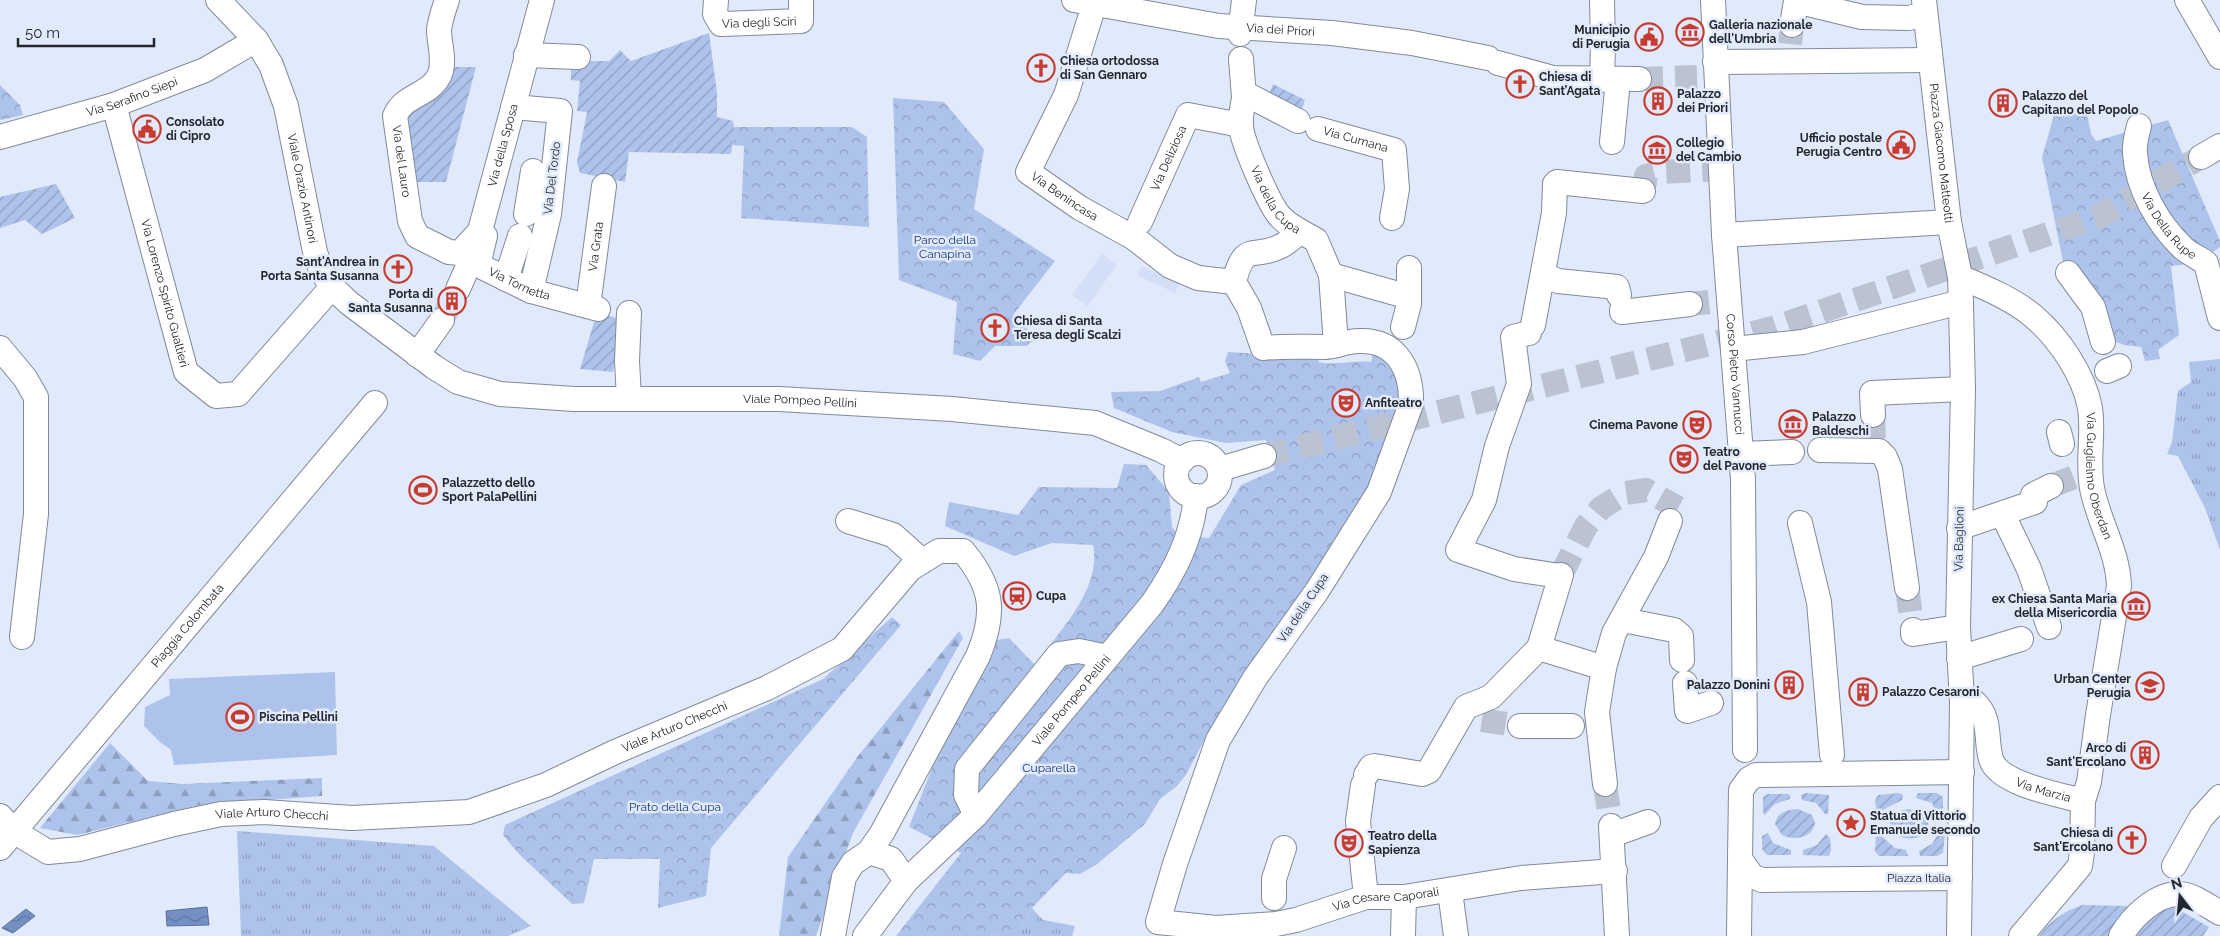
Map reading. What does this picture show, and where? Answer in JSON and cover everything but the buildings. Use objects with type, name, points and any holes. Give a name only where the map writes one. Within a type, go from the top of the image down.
[{"type":"street","name":"Viale Orazio Antinori","points":[[218,0],[256,40],[271,65],[286,106],[315,252],[321,270],[332,287],[349,303],[417,355]]},
{"type":"street","name":"Via del Lauro","points":[[447,0],[439,29],[442,65],[439,76],[426,91],[399,106],[395,116],[410,221],[417,236],[448,252],[460,253],[480,231]]},
{"type":"street","name":"Via della Sposa","points":[[458,289],[474,253],[542,0]]},
{"type":"street","name":"Via degli Sciri","points":[[716,0],[715,14],[721,24],[802,21],[801,0]]},
{"type":"street","points":[[1240,31],[1244,0]]},
{"type":"street","points":[[1602,0],[1603,45],[1619,80],[1612,142]]},
{"type":"street","name":"Corso Pietro Vannucci","points":[[1713,0],[1709,72],[1724,235],[1729,363],[1741,454],[1745,750]]},
{"type":"street","points":[[2187,0],[2220,57]]},
{"type":"street","points":[[1790,43],[1796,1],[1862,17],[1909,18],[1925,7]]},
{"type":"street","name":"Via dei Priori","points":[[1084,2],[1240,31],[1332,33],[1412,43],[1493,61],[1553,78],[1619,80]]},
{"type":"street","name":"Via Benincasa","points":[[1084,2],[1066,95],[1028,172],[1080,208],[1137,231],[1170,266],[1198,278],[1234,283]]},
{"type":"street","name":"Piazza Giacomo Matteotti","points":[[1925,7],[1949,222],[1960,277],[1961,304]]},
{"type":"street","name":"Via Serafino Siepi","points":[[0,136],[114,105],[205,70],[256,40]]},
{"type":"street","points":[[1709,72],[1790,43],[1930,60]]},
{"type":"street","points":[[526,55],[578,57]]},
{"type":"street","name":"Via della Cupa","points":[[1241,58],[1243,104],[1251,161],[1278,214],[1300,232],[1316,240],[1330,275],[1336,345]]},
{"type":"street","name":"Via Deliziosa","points":[[1137,231],[1188,115],[1243,104]]},
{"type":"street","name":"Via Cumana","points":[[1243,104],[1394,150],[1397,189],[1392,218]]},
{"type":"street","name":"Via Lorenzo Spirito Gualtieri","points":[[114,105],[186,372],[216,396],[238,394],[332,287]]},
{"type":"street","name":"Via Del Tordo","points":[[513,107],[560,111],[549,214],[531,291]]},
{"type":"street","name":"Via Della Rupe","points":[[2139,126],[2135,150],[2142,186],[2155,212],[2171,234],[2184,249],[2206,263],[2220,318]]},
{"type":"street","points":[[506,279],[523,225],[533,171]]},
{"type":"street","points":[[1366,897],[1358,821],[1364,780],[1371,767],[1375,766],[1422,774],[1429,771],[1472,716],[1466,706],[1491,697],[1540,648],[1560,576],[1514,569],[1458,550],[1484,500],[1497,446],[1519,384],[1525,332],[1543,275],[1557,182],[1643,190]]},
{"type":"street","name":"Via Grata","points":[[593,308],[604,186]]},
{"type":"street","points":[[1724,235],[1949,222]]},
{"type":"street","name":"Via Tornetta","points":[[480,231],[485,236],[478,265],[531,291],[593,308]]},
{"type":"street","points":[[1300,232],[1280,247],[1247,253],[1241,258],[1234,283],[1249,308],[1263,348],[1304,345],[1325,347],[1357,340],[1404,343],[1409,297],[1409,268]]},
{"type":"street","points":[[2068,273],[2092,307],[2103,342]]},
{"type":"street","points":[[1330,275],[1409,297]]},
{"type":"street","points":[[1543,275],[1558,281],[1617,287],[1622,312],[1690,304]]},
{"type":"street","name":"Via Guglielmo Oberdan","points":[[1960,277],[1984,287],[2033,315],[2063,349],[2099,374],[2090,410],[2092,435],[2089,472],[2094,497],[2119,572],[2119,586],[2089,782],[2083,801]]},
{"type":"street","points":[[1729,363],[1803,342],[1961,304]]},
{"type":"street","name":"Via Baglioni","points":[[1961,304],[1962,389],[1958,627],[1962,702],[1962,772]]},
{"type":"street","points":[[629,313],[627,361],[629,398]]},
{"type":"street","points":[[417,355],[442,320]]},
{"type":"street","name":"Via della Cupa","points":[[1158,922],[1175,864],[1218,740],[1255,678],[1317,591],[1378,492],[1411,404],[1404,343]]},
{"type":"street","points":[[0,348],[25,378],[36,397],[36,514],[22,637]]},
{"type":"street","name":"Viale Pompeo Pellini","points":[[417,355],[458,382],[500,394],[574,399],[789,400],[952,409],[1095,423],[1161,450],[1182,462]]},
{"type":"street","points":[[1873,415],[1872,393],[1962,389]]},
{"type":"street","name":"Piaggia Colombata","points":[[5,832],[374,403]]},
{"type":"street","points":[[1820,450],[1874,449],[1885,457],[1890,469],[1907,588]]},
{"type":"street","points":[[1741,454],[1792,452]]},
{"type":"street","points":[[1193,454],[1206,455],[1212,458],[1220,469],[1219,483],[1215,489],[1203,496],[1190,495],[1180,486],[1177,474],[1182,462],[1193,454]]},
{"type":"street","points":[[1220,469],[1264,456]]},
{"type":"street","points":[[1959,528],[2003,515],[2035,502],[2033,495],[2051,486]]},
{"type":"street","name":"Viale Pompeo Pellini","points":[[865,936],[887,903],[906,881],[976,815],[1152,604],[1174,572],[1194,518],[1196,496]]},
{"type":"street","points":[[2003,515],[2029,569],[2049,627]]},
{"type":"street","points":[[848,521],[893,536],[922,561]]},
{"type":"street","points":[[1604,784],[1598,712],[1604,668],[1614,633],[1623,620],[1656,557],[1670,521]]},
{"type":"street","points":[[1800,523],[1819,602],[1832,755]]},
{"type":"street","name":"Viale Arturo Checchi","points":[[5,832],[48,852],[80,849],[174,824],[221,814],[264,812],[352,818],[469,812],[546,785],[615,752],[767,688],[842,650],[910,569],[939,551],[963,551],[975,566],[988,599],[991,616],[988,632],[978,656],[870,852]]},
{"type":"street","points":[[1623,620],[1674,630],[1681,636],[1682,660]]},
{"type":"street","points":[[1913,630],[1913,634],[1958,627]]},
{"type":"street","points":[[1959,658],[2021,639]]},
{"type":"street","points":[[1540,648],[1604,668]]},
{"type":"street","points":[[976,815],[966,795],[967,769],[1059,654],[1079,651],[1107,657]]},
{"type":"street","points":[[1685,683],[1687,711],[1711,703]]},
{"type":"street","name":"Via Marzia","points":[[1962,702],[1974,702],[1982,710],[1987,724],[1991,760],[1998,772],[2036,789],[2083,801],[2080,866],[2021,936]]},
{"type":"street","points":[[1520,726],[1572,726]]},
{"type":"street","points":[[1739,936],[1741,790],[1749,779],[1756,775],[1962,772]]},
{"type":"street","name":"Piazza Italia","points":[[1740,859],[1752,876],[1762,880],[1960,878],[1962,772]]},
{"type":"street","points":[[2174,866],[2210,821],[2220,797]]},
{"type":"street","points":[[1617,936],[1612,830],[1648,822]]},
{"type":"street","points":[[1283,917],[1274,879],[1284,848]]},
{"type":"street","points":[[833,936],[844,877],[853,863],[870,852],[891,859],[906,881],[902,901],[881,936]]},
{"type":"street","name":"Via Cesare Caporali","points":[[1158,922],[1216,928],[1283,917],[1366,897],[1404,897],[1521,878],[1615,871]]},
{"type":"street","points":[[1959,936],[1960,878]]},
{"type":"street","points":[[1450,890],[1456,936]]},
{"type":"street","points":[[2121,936],[2127,925],[2148,907],[2165,896],[2180,894],[2195,898],[2220,913]]},
{"type":"street","points":[[1403,936],[1404,897]]},
{"type":"shaded area","points":[[1102,254],[1117,265],[1087,306],[1072,295]]},
{"type":"shaded area","points":[[1142,266],[1180,283],[1175,293],[1137,275]]},
{"type":"green space","points":[[709,33],[717,93],[717,117],[733,121],[735,131],[731,154],[629,152],[625,182],[580,173],[577,162],[587,112],[577,111],[580,81],[571,80],[571,61],[609,61],[620,50],[631,61]]},
{"type":"green space","points":[[447,67],[476,67],[446,182],[412,182],[405,109]]},
{"type":"green space","points":[[1273,84],[1305,100],[1299,118],[1267,100]]},
{"type":"green space","points":[[0,85],[20,105],[23,115],[0,120]]},
{"type":"green space","name":"Parco della Canapina","points":[[893,98],[944,102],[984,149],[974,209],[1055,261],[1013,315],[1036,338],[1026,346],[995,346],[980,361],[953,354],[957,302],[899,280]]},
{"type":"green space","points":[[2087,113],[2091,134],[2096,141],[2168,120],[2220,241],[2220,247],[2197,263],[2171,266],[2179,335],[2158,350],[2160,359],[2145,361],[2141,347],[2124,345],[2108,339],[2082,280],[2063,262],[2042,157],[2054,115]]},
{"type":"green space","points":[[735,127],[852,127],[867,137],[869,227],[741,218],[744,146],[733,145]]},
{"type":"green space","points":[[56,184],[75,218],[42,234],[25,220],[0,228],[0,197]]},
{"type":"green space","points":[[597,312],[622,320],[613,372],[580,369]]},
{"type":"green space","name":"Cuparella","points":[[1228,352],[1317,357],[1319,362],[1323,363],[1371,362],[1373,353],[1382,358],[1396,372],[1403,396],[1370,491],[1207,735],[1186,775],[1177,786],[1160,799],[1145,824],[1096,865],[1080,874],[1066,873],[1032,908],[1021,929],[990,936],[896,936],[961,853],[909,827],[936,758],[996,640],[1009,638],[1035,665],[1076,609],[1091,578],[1094,561],[1093,545],[1052,543],[1014,556],[945,526],[949,502],[1018,515],[1039,487],[1117,488],[1124,464],[1146,465],[1169,492],[1172,527],[1178,535],[1209,538],[1241,485],[1275,470],[1266,440],[1226,443],[1172,432],[1114,408],[1111,392],[1160,391],[1199,377],[1201,382],[1230,373],[1225,361]]},
{"type":"green space","points":[[2220,359],[2220,550],[2205,508],[2178,456],[2167,454],[2172,442],[2178,391],[2191,382],[2189,362]]},
{"type":"green space","name":"Prato della Cupa","points":[[892,617],[901,625],[711,848],[706,896],[658,908],[660,859],[594,859],[584,903],[572,904],[519,854],[503,835],[505,825],[823,679]]},
{"type":"green space","points":[[959,631],[963,638],[853,833],[816,936],[779,936],[788,857],[858,756]]},
{"type":"green space","name":"Piscina Pellini","points":[[335,672],[337,755],[174,765],[171,750],[144,726],[145,707],[170,695],[169,679]]},
{"type":"green space","points":[[110,743],[148,781],[183,784],[322,778],[322,796],[199,805],[77,835],[40,828]]},
{"type":"green space","points":[[1806,793],[1829,795],[1828,814],[1825,814],[1816,803],[1802,800],[1801,795]]},
{"type":"green space","points":[[1899,793],[1903,795],[1902,800],[1877,813],[1875,801],[1878,795]]},
{"type":"green space","points":[[1918,793],[1937,793],[1943,797],[1943,816],[1937,815],[1932,803],[1916,798]]},
{"type":"green space","points":[[1768,794],[1789,794],[1790,799],[1775,804],[1765,815],[1763,813],[1763,797]]},
{"type":"green space","points":[[1798,809],[1812,815],[1815,823],[1814,828],[1802,837],[1792,838],[1782,835],[1775,824],[1776,820],[1780,814],[1786,811]]},
{"type":"green space","points":[[1909,809],[1927,816],[1929,829],[1919,837],[1901,837],[1892,829],[1890,823],[1893,817],[1903,810]]},
{"type":"green space","points":[[237,831],[434,846],[531,926],[508,936],[241,936]]},
{"type":"green space","points":[[1940,831],[1945,834],[1943,853],[1937,856],[1920,856],[1919,851],[1932,844]]},
{"type":"green space","points":[[1768,833],[1773,843],[1791,850],[1791,855],[1767,855],[1762,849],[1762,836]]},
{"type":"green space","points":[[1826,834],[1830,838],[1831,850],[1829,856],[1803,855],[1803,850],[1817,845]]},
{"type":"green space","points":[[1879,834],[1895,848],[1906,850],[1908,856],[1879,856],[1875,851],[1876,836]]},
{"type":"green space","points":[[2082,905],[2174,907],[2209,927],[2203,936],[2039,936],[2058,917]]},
{"type":"green space","points":[[1032,908],[1043,920],[1075,926],[1072,936],[990,936],[1021,929]]},
{"type":"water","points":[[207,907],[209,925],[167,926],[166,911]]},
{"type":"water","points":[[26,909],[35,916],[13,933],[2,928]]},
{"type":"tunnel","points":[[1790,44],[1792,25]]},
{"type":"tunnel","points":[[1639,79],[1697,77]]},
{"type":"tunnel","points":[[1264,456],[1773,328],[2098,217],[2201,157]]},
{"type":"tunnel","points":[[1643,191],[1646,176],[1662,172],[1720,169]]},
{"type":"tunnel","points":[[442,320],[458,289]]},
{"type":"tunnel","points":[[1690,304],[1709,302]]},
{"type":"tunnel","points":[[1873,415],[1874,447]]},
{"type":"tunnel","points":[[2051,486],[2077,476]]},
{"type":"tunnel","points":[[1561,575],[1586,526],[1601,508],[1625,493],[1646,490],[1678,508]]},
{"type":"tunnel","points":[[1907,588],[1913,630]]},
{"type":"tunnel","points":[[1482,720],[1520,726]]},
{"type":"tunnel","points":[[1605,784],[1611,826]]},
{"type":"place","name":"Galleria nazionale dell'Umbria","points":[[1690,32]]},
{"type":"place","name":"Municipio di Perugia","points":[[1649,37]]},
{"type":"place","name":"Chiesa ortodossa di San Gennaro","points":[[1041,68]]},
{"type":"place","name":"Chiesa di Sant’Agata","points":[[1520,84]]},
{"type":"place","name":"Palazzo dei Priori","points":[[1658,101]]},
{"type":"place","name":"Palazzo del Capitano del Popolo","points":[[2003,103]]},
{"type":"place","name":"Consolato di Cipro","points":[[147,129]]},
{"type":"place","name":"Ufficio postale Perugia Centro","points":[[1901,145]]},
{"type":"place","name":"Collegio del Cambio","points":[[1657,150]]},
{"type":"place","name":"Sant'Andrea in Porta Santa Susanna","points":[[398,269]]},
{"type":"place","name":"Porta di Santa Susanna","points":[[452,301]]},
{"type":"place","name":"Chiesa di Santa Teresa degli Scalzi","points":[[995,328]]},
{"type":"place","name":"Anfiteatro","points":[[1346,403]]},
{"type":"place","name":"Palazzo Baldeschi","points":[[1793,424]]},
{"type":"place","name":"Cinema Pavone","points":[[1697,425]]},
{"type":"place","name":"Teatro del Pavone","points":[[1684,459]]},
{"type":"place","name":"Palazzetto dello Sport PalaPellini","points":[[423,490]]},
{"type":"place","name":"Cupa","points":[[1017,596]]},
{"type":"place","name":"ex Chiesa Santa Maria della Misericordia","points":[[2136,606]]},
{"type":"place","name":"Palazzo Donini","points":[[1789,685]]},
{"type":"place","name":"Urban Center Perugia","points":[[2150,686]]},
{"type":"place","name":"Palazzo Cesaroni","points":[[1863,692]]},
{"type":"place","name":"Piscina Pellini","points":[[240,717]]},
{"type":"place","name":"Arco di Sant'Ercolano","points":[[2145,755]]},
{"type":"place","name":"Statua di Vittorio Emanuele secondo","points":[[1851,823]]},
{"type":"place","name":"Chiesa di Sant'Ercolano","points":[[2132,840]]},
{"type":"place","name":"Teatro della Sapienza","points":[[1349,843]]}]
